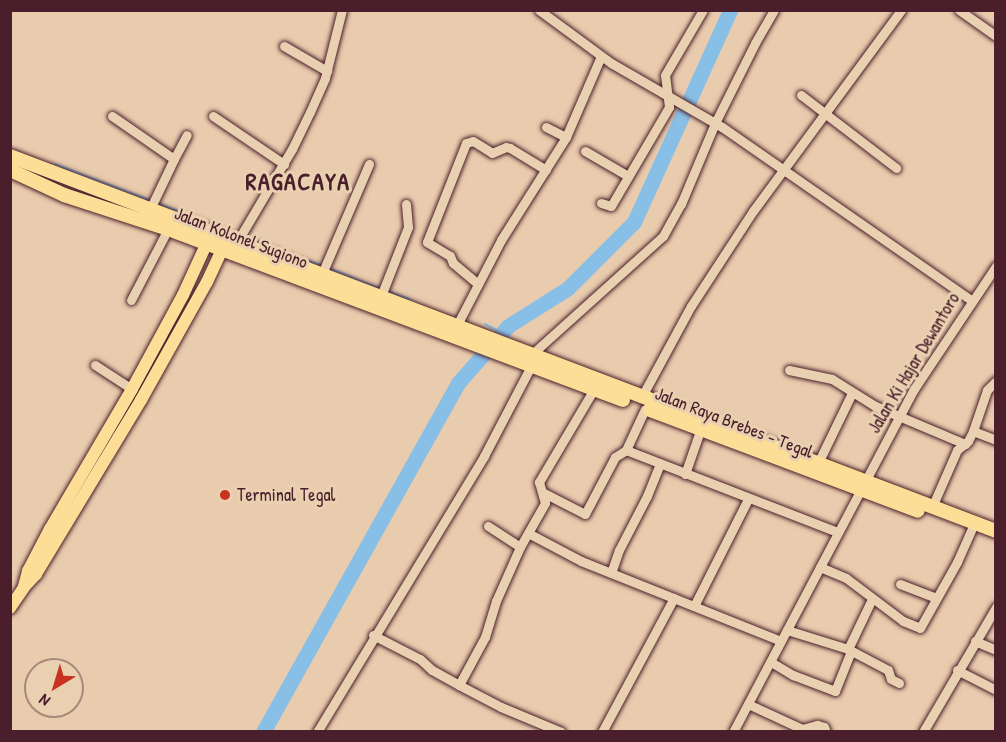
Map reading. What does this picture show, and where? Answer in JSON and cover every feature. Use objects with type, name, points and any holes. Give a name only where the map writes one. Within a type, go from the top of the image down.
[{"type":"highway","points":[[10,156],[153,204],[233,242]]},
{"type":"highway","name":"Jalan Kolonel Sugiono","points":[[10,170],[64,195],[168,229],[206,245],[233,242],[381,294],[463,332]]},
{"type":"highway","name":"Jalan Kolonel Sugiono","points":[[233,242],[463,332]]},
{"type":"highway","name":"Jalan Raya Brebes - Tegal","points":[[463,332],[643,403],[818,463],[864,485],[996,540]]},
{"type":"highway","name":"Jalan Raya Brebes - Tegal","points":[[532,359],[594,389],[643,403],[700,431],[932,507],[996,531]]},
{"type":"main road","points":[[24,587],[28,571],[50,529],[163,333],[211,231]]},
{"type":"main road","points":[[10,608],[36,574],[233,242]]},
{"type":"main road","points":[[163,333],[175,339]]},
{"type":"street","points":[[233,242],[284,164],[310,112],[327,71],[342,10]]},
{"type":"street","points":[[539,10],[601,56],[712,121],[971,300]]},
{"type":"street","points":[[601,203],[611,207],[670,105],[666,96],[667,70],[703,10]]},
{"type":"street","points":[[317,732],[484,456],[532,359],[663,236],[681,204],[712,121],[774,10]]},
{"type":"street","points":[[544,493],[584,515],[616,456],[626,450],[643,403],[691,306],[782,170],[901,10]]},
{"type":"street","points":[[959,10],[996,36]]},
{"type":"street","points":[[284,46],[327,71]]},
{"type":"street","points":[[463,332],[478,284],[501,240],[566,137],[601,56]]},
{"type":"street","points":[[801,95],[824,115],[896,168]]},
{"type":"street","points":[[112,116],[174,159]]},
{"type":"street","points":[[213,116],[284,164]]},
{"type":"street","points":[[546,127],[566,137]]},
{"type":"street","points":[[153,204],[187,135]]},
{"type":"street","points":[[478,284],[453,263],[450,256],[427,242],[466,143],[473,141],[492,153],[506,147],[510,148],[546,170]]},
{"type":"street","points":[[585,151],[628,176]]},
{"type":"street","points":[[322,273],[369,164]]},
{"type":"street","points":[[381,294],[408,227],[406,204]]},
{"type":"street","points":[[131,300],[168,229]]},
{"type":"street","name":"Jalan Ki Hajar Dewantoro","points":[[733,732],[899,417],[971,300],[996,266]]},
{"type":"street","points":[[95,365],[132,389]]},
{"type":"street","points":[[789,370],[832,379],[852,393],[899,417],[965,444]]},
{"type":"street","points":[[932,507],[957,450],[965,444],[973,431],[987,390],[996,381]]},
{"type":"street","points":[[459,685],[484,637],[496,601],[520,547],[545,503],[539,482],[594,389]]},
{"type":"street","points":[[818,463],[852,393]]},
{"type":"street","points":[[685,474],[700,431]]},
{"type":"street","points":[[973,431],[996,440]]},
{"type":"street","points":[[626,450],[837,532]]},
{"type":"street","points":[[610,573],[660,464]]},
{"type":"street","points":[[694,606],[748,499]]},
{"type":"street","points":[[488,526],[520,547]]},
{"type":"street","points":[[820,567],[846,578],[903,621],[920,628],[957,562],[971,530]]},
{"type":"street","points":[[528,533],[610,573],[781,641]]},
{"type":"street","points":[[900,584],[936,598]]},
{"type":"street","points":[[602,732],[674,598]]},
{"type":"street","points":[[771,662],[793,675],[835,691],[860,619],[872,599]]},
{"type":"street","points":[[923,732],[957,670],[996,607]]},
{"type":"street","points":[[787,630],[850,650],[888,670],[891,679],[899,683]]},
{"type":"street","points":[[374,636],[420,658],[432,670],[501,707],[561,732]]},
{"type":"street","points":[[975,641],[996,650]]},
{"type":"street","points":[[957,670],[996,690]]},
{"type":"street","points":[[748,704],[802,729],[817,725],[824,727],[826,732]]},
{"type":"waterway","points":[[263,732],[458,383],[508,326],[568,288],[634,222],[730,10]]},
{"type":"waterway","points":[[55,164],[150,200]]},
{"type":"waterway","points":[[155,202],[239,235]]},
{"type":"waterway","points":[[245,237],[324,266]]},
{"type":"waterway","points":[[329,268],[379,288]]},
{"type":"waterway","points":[[385,290],[410,299]]},
{"type":"waterway","points":[[485,324],[502,333]]},
{"type":"place","name":"Terminal Tegal","points":[[225,495]]},
{"type":"district","name":"RAGACAYA","points":[[298,182]]}]
